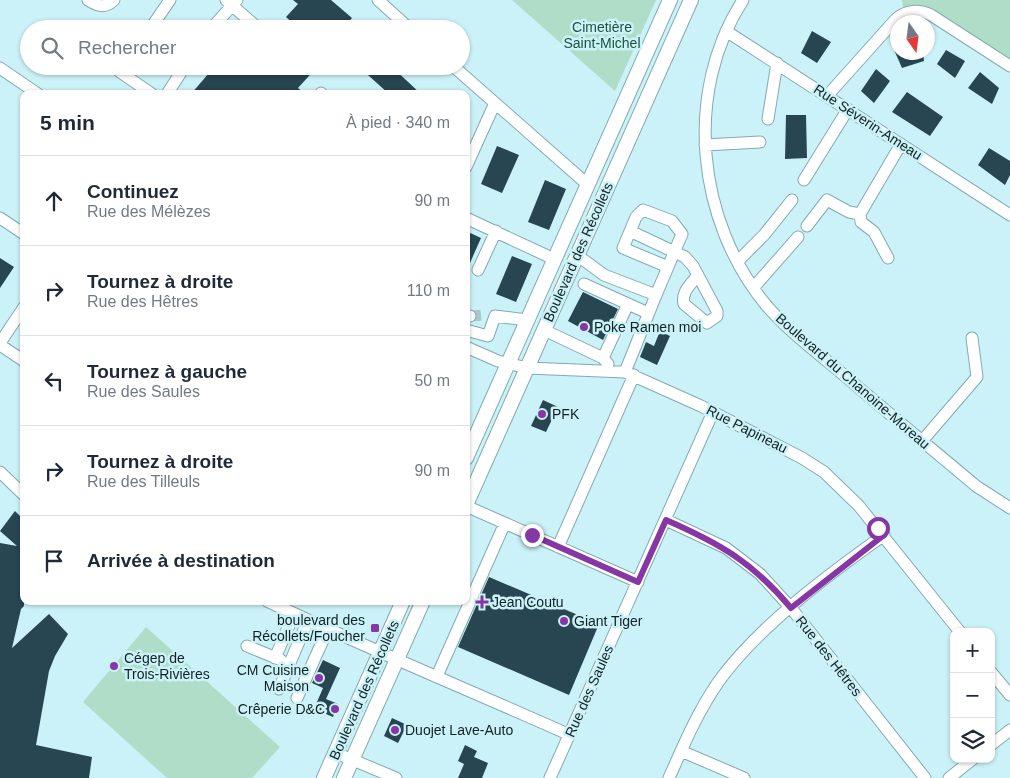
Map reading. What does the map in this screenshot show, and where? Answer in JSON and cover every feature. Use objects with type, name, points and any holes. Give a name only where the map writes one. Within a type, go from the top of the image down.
[{"type":"main road","name":"Boulevard des Récollets","points":[[470,449],[670,0]]},
{"type":"main road","name":"Boulevard des Récollets","points":[[470,496],[691,0]]},
{"type":"main road","name":"Boulevard des Récollets","points":[[324,778],[401,605]]},
{"type":"main road","name":"Boulevard des Récollets","points":[[344,778],[421,605]]},
{"type":"street","points":[[88,0],[101,6],[108,5],[114,0]]},
{"type":"street","points":[[156,20],[170,0]]},
{"type":"street","points":[[378,0],[400,20]]},
{"type":"street","name":"Boulevard du Chanoine-Moreau","points":[[743,0],[721,40],[709,88],[705,145],[714,204],[738,261],[754,287],[785,324],[976,486],[1010,508]]},
{"type":"street","points":[[218,20],[232,2],[250,20]]},
{"type":"street","points":[[827,96],[896,19],[909,12],[918,11],[931,15],[1010,66]]},
{"type":"street","name":"Rue Séverin-Ameau","points":[[726,31],[1010,214]]},
{"type":"street","points":[[768,119],[777,64]]},
{"type":"street","points":[[0,68],[32,90]]},
{"type":"street","points":[[124,75],[146,90]]},
{"type":"street","points":[[170,90],[179,75]]},
{"type":"street","points":[[463,75],[587,184]]},
{"type":"street","points":[[470,158],[495,103]]},
{"type":"street","points":[[804,180],[848,109]]},
{"type":"street","points":[[705,145],[760,142]]},
{"type":"street","points":[[888,258],[874,232],[861,222],[860,214],[901,144]]},
{"type":"street","points":[[738,261],[764,235],[792,200]]},
{"type":"street","points":[[807,226],[828,200],[849,212],[860,214]]},
{"type":"street","points":[[558,547],[624,372],[682,234],[672,221],[643,210],[636,217],[623,248],[668,267]]},
{"type":"street","points":[[0,218],[20,231]]},
{"type":"street","points":[[470,220],[554,259]]},
{"type":"street","points":[[630,231],[685,257],[698,275]]},
{"type":"street","points":[[478,270],[496,232]]},
{"type":"street","points":[[754,287],[798,237]]},
{"type":"street","points":[[577,256],[604,275],[656,295]]},
{"type":"street","points":[[584,284],[648,313]]},
{"type":"street","points":[[603,358],[628,304]]},
{"type":"street","points":[[20,313],[0,344],[20,357]]},
{"type":"street","points":[[470,331],[488,336],[489,316],[527,320]]},
{"type":"street","points":[[544,330],[603,358],[624,372]]},
{"type":"street","points":[[470,347],[478,334]]},
{"type":"street","points":[[922,441],[977,377],[972,338]]},
{"type":"street","name":"Rue Papineau","points":[[470,349],[508,364],[527,368],[624,372],[713,412],[795,454],[824,472],[853,499],[884,535],[957,628]]},
{"type":"street","name":"Rue des Saules","points":[[550,778],[713,412]]},
{"type":"street","points":[[0,472],[20,491]]},
{"type":"street","points":[[470,507],[638,582]]},
{"type":"street","name":"Rue des Hêtres","points":[[666,520],[709,539],[737,555],[760,574],[791,608],[925,778]]},
{"type":"street","points":[[470,602],[505,523]]},
{"type":"street","points":[[669,778],[704,704],[727,671],[753,641],[791,608],[884,535]]},
{"type":"street","points":[[277,605],[570,734]]},
{"type":"street","points":[[437,676],[469,605]]},
{"type":"street","points":[[276,658],[294,614]]},
{"type":"street","points":[[279,689],[308,620]]},
{"type":"street","points":[[297,698],[328,629]]},
{"type":"street","points":[[247,646],[290,663]]},
{"type":"street","points":[[992,673],[1010,695]]},
{"type":"street","points":[[995,742],[1010,730]]},
{"type":"street","points":[[681,751],[744,778]]},
{"type":"street","points":[[336,753],[396,778]]},
{"type":"street","points":[[949,778],[968,763]]},
{"type":"green space","name":"Cimetière Saint-Michel","points":[[512,0],[656,0],[615,91]]},
{"type":"green space","points":[[902,0],[1010,0],[1010,64],[933,14],[904,12]]},
{"type":"green space","points":[[146,627],[280,747],[252,778],[167,778],[83,702]]},
{"type":"building","points":[[293,0],[331,0],[352,18],[350,20],[289,20],[286,17],[298,4]]},
{"type":"building","points":[[812,31],[831,42],[817,63],[801,53]]},
{"type":"building","points":[[946,50],[965,61],[955,78],[937,64]]},
{"type":"building","points":[[898,60],[924,60],[924,61],[902,68]]},
{"type":"building","points":[[876,69],[890,81],[874,103],[861,91]]},
{"type":"building","points":[[980,72],[999,88],[992,104],[968,88]]},
{"type":"building","points":[[207,75],[310,75],[298,88],[300,90],[194,90]]},
{"type":"building","points":[[368,75],[401,75],[417,90],[385,90]]},
{"type":"building","points":[[907,92],[943,117],[930,136],[892,112]]},
{"type":"building","points":[[786,115],[806,115],[807,158],[785,159]]},
{"type":"building","points":[[497,146],[519,155],[502,193],[481,184]]},
{"type":"building","points":[[989,148],[1010,161],[1010,175],[1005,185],[978,165]]},
{"type":"building","points":[[545,180],[566,189],[549,230],[528,222]]},
{"type":"building","points":[[470,233],[481,238],[470,263]]},
{"type":"building","points":[[512,256],[532,264],[516,302],[496,294]]},
{"type":"building","points":[[0,258],[14,267],[0,288]]},
{"type":"building","points":[[583,292],[618,309],[603,340],[568,321]]},
{"type":"building","points":[[660,331],[670,336],[657,365],[640,357],[646,342],[654,346]]},
{"type":"building","points":[[543,400],[558,407],[546,432],[531,426]]},
{"type":"building","points":[[15,511],[20,516],[20,605],[24,606],[21,609],[12,648],[49,614],[68,634],[55,656],[49,671],[36,745],[92,757],[89,778],[0,778],[0,543],[17,546],[0,531]]},
{"type":"building","points":[[489,577],[599,624],[569,695],[458,647]]},
{"type":"building","points":[[323,660],[340,668],[326,699],[338,704],[333,717],[314,709],[323,688],[312,683]]},
{"type":"building","name":"Duojet Lave-Auto","points":[[392,718],[407,725],[398,743],[384,736]]},
{"type":"building","points":[[465,745],[477,751],[474,757],[488,763],[482,778],[458,778],[464,764],[458,761]]},
{"type":"tunnel","points":[[470,316],[483,315]]},
{"type":"place","name":"Poke Ramen moi","points":[[584,327]]},
{"type":"place","name":"PFK","points":[[542,414]]},
{"type":"place","name":"Jean Coutu","points":[[482,602]]},
{"type":"place","name":"Giant Tiger","points":[[564,621]]},
{"type":"place","name":"boulevard des Récollets/Foucher","points":[[375,628]]},
{"type":"place","name":"Cégep de Trois-Rivières","points":[[114,666]]},
{"type":"place","name":"CM Cuisine Maison","points":[[319,678]]},
{"type":"place","name":"Crêperie D&C","points":[[335,709]]},
{"type":"place","name":"Duojet Lave-Auto","points":[[395,730]]},
{"type":"route","points":[[532,535],[638,582],[666,520],[709,539],[737,555],[760,574],[791,608],[884,535],[878,528]]}]
